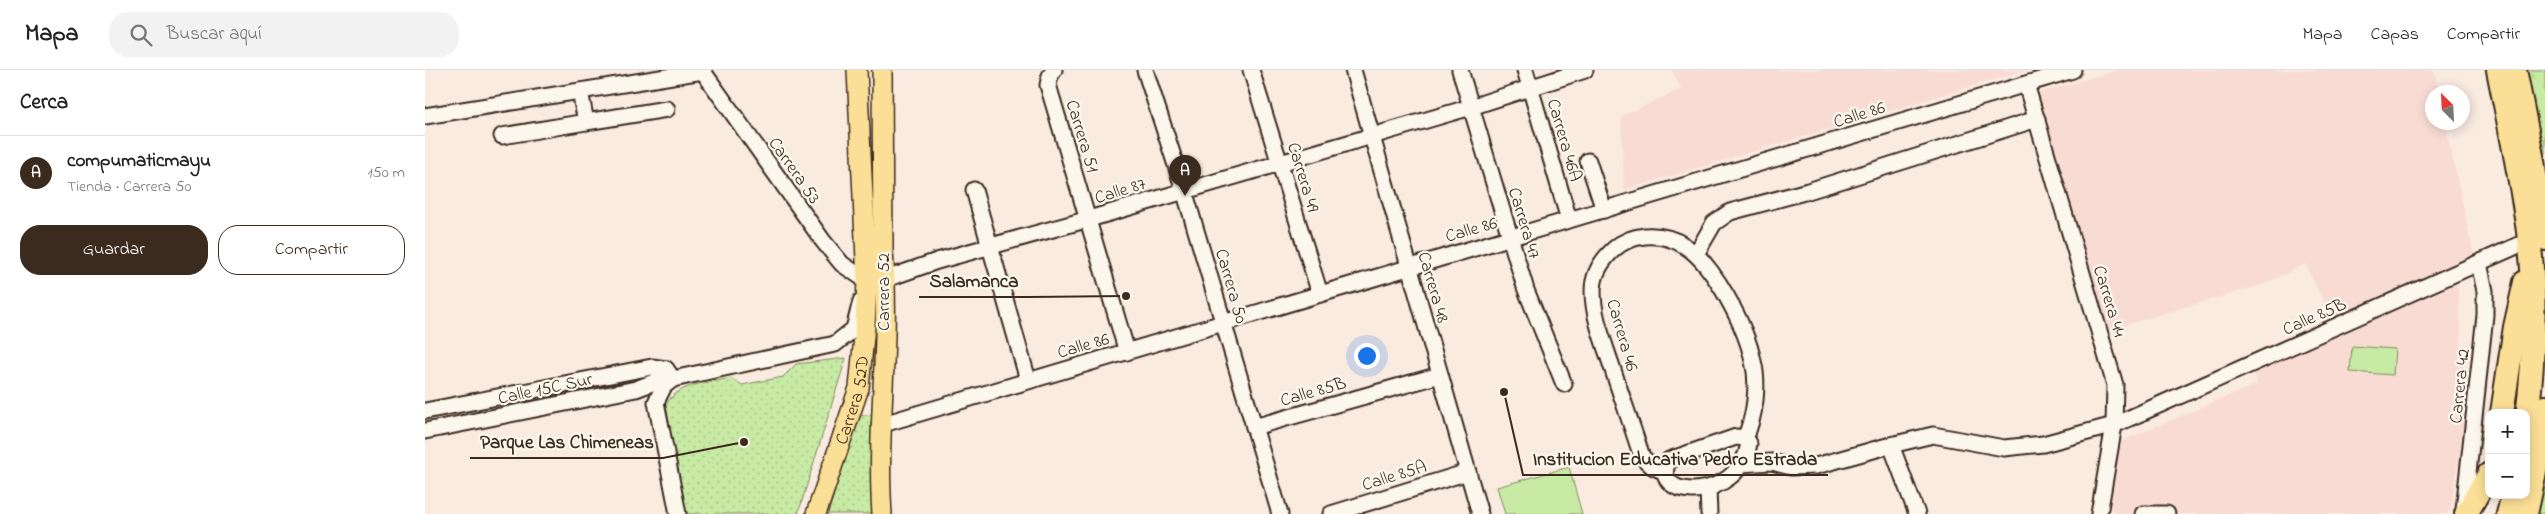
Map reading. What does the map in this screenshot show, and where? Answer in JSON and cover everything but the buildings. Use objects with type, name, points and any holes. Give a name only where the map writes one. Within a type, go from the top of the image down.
[{"type":"highway","points":[[2497,70],[2535,245],[2515,327],[2504,409]]},
{"type":"highway","points":[[2515,70],[2533,161],[2534,318],[2531,393],[2528,409]]},
{"type":"highway","points":[[2526,514],[2538,458],[2545,407]]},
{"type":"highway","points":[[2465,514],[2485,481]]},
{"type":"highway","points":[[2485,514],[2488,499]]},
{"type":"highway","points":[[2508,514],[2512,499]]},
{"type":"main road","name":"Carrera 52","points":[[857,70],[876,280],[882,514]]},
{"type":"main road","name":"Carrera 52","points":[[876,280],[883,251],[882,70]]},
{"type":"main road","name":"Carrera 52D","points":[[816,514],[859,388],[876,280]]},
{"type":"street","name":"Carrera 50","points":[[1145,70],[1184,190],[1280,514]]},
{"type":"street","name":"Carrera 49","points":[[1251,70],[1319,294]]},
{"type":"street","name":"Carrera 48","points":[[1353,70],[1480,514]]},
{"type":"street","name":"Carrera 47","points":[[1460,70],[1526,290],[1564,384]]},
{"type":"street","name":"Carrera 46A","points":[[1525,70],[1569,220]]},
{"type":"street","name":"Calle 87","points":[[876,280],[1471,107],[1585,70]]},
{"type":"street","name":"Calle 86","points":[[881,425],[2073,70]]},
{"type":"street","name":"Carrera 53","points":[[703,71],[823,241],[842,264],[876,280]]},
{"type":"street","points":[[425,116],[703,71]]},
{"type":"street","name":"Carrera 51","points":[[1052,73],[1048,85],[1127,352]]},
{"type":"street","name":"Carrera 44","points":[[2026,84],[2115,385],[2114,425],[2099,514]]},
{"type":"street","points":[[580,91],[586,122]]},
{"type":"street","points":[[502,136],[667,109]]},
{"type":"street","points":[[1696,254],[1714,223],[1730,212],[1808,190],[2037,119]]},
{"type":"street","points":[[1588,161],[1604,210]]},
{"type":"street","points":[[974,190],[1028,380]]},
{"type":"street","name":"Carrera 46","points":[[1639,237],[1673,239],[1696,254],[1728,298],[1743,330],[1753,362],[1753,420],[1740,464],[1727,481],[1708,489],[1686,490],[1676,487],[1667,479],[1665,472],[1652,466],[1642,457],[1595,318],[1593,280],[1597,270],[1609,254],[1622,243],[1639,237]]},
{"type":"street","name":"Calle 85B","points":[[1891,445],[1933,435],[2004,448],[2043,444],[2114,425],[2479,263],[2535,245]]},
{"type":"street","name":"Carrera 42","points":[[2465,514],[2485,314],[2485,291],[2479,263]]},
{"type":"street","name":"Calle 15C Sur","points":[[425,431],[637,389],[669,374],[835,344],[854,329],[876,280]]},
{"type":"street","name":"Calle 15C Sur","points":[[425,411],[651,367],[669,374]]},
{"type":"street","points":[[656,402],[669,374]]},
{"type":"street","name":"Calle 85B","points":[[1254,427],[1440,375]]},
{"type":"street","points":[[637,389],[651,395],[656,402],[678,514]]},
{"type":"street","points":[[1665,472],[1669,460],[1677,456],[1736,437],[1747,441],[1772,462]]},
{"type":"street","points":[[1740,464],[1772,462],[1791,467],[1817,466],[1891,445],[1917,514]]},
{"type":"street","name":"Calle 85A","points":[[1331,514],[1468,472]]},
{"type":"street","points":[[1708,489],[1709,514]]},
{"type":"street","points":[[2143,514],[2167,514]]},
{"type":"shaded area","points":[[1672,70],[2027,70],[1624,190],[1621,116],[1681,89]]},
{"type":"shaded area","points":[[2118,70],[2434,70],[2437,85],[2425,85],[2425,130],[2447,130],[2475,260],[2451,270],[2458,288],[2466,409],[2452,504],[2448,514],[2119,514],[2110,508],[2119,442],[2257,384],[2247,355],[2331,317],[2305,264],[2265,284],[2108,330],[2038,93]]},
{"type":"green space","points":[[2521,70],[2545,70],[2545,196]]},
{"type":"green space","points":[[2352,346],[2395,349],[2393,375],[2350,372]]},
{"type":"green space","points":[[846,358],[798,514],[684,514],[661,414],[673,396],[681,390],[699,384],[731,378],[742,385],[783,377],[796,364]]},
{"type":"green space","points":[[872,414],[874,514],[828,514],[858,416]]},
{"type":"green space","points":[[2545,462],[2545,514],[2532,514]]},
{"type":"green space","points":[[1569,467],[1582,514],[1505,514],[1497,487]]},
{"type":"place","name":"compumaticmayu","points":[[1185,196]]},
{"type":"place","name":"Salamanca","points":[[1126,296]]},
{"type":"place","name":"Institucion Educativa Pedro Estrada","points":[[1504,392]]},
{"type":"place","name":"Parque Las Chimeneas","points":[[744,442]]}]
